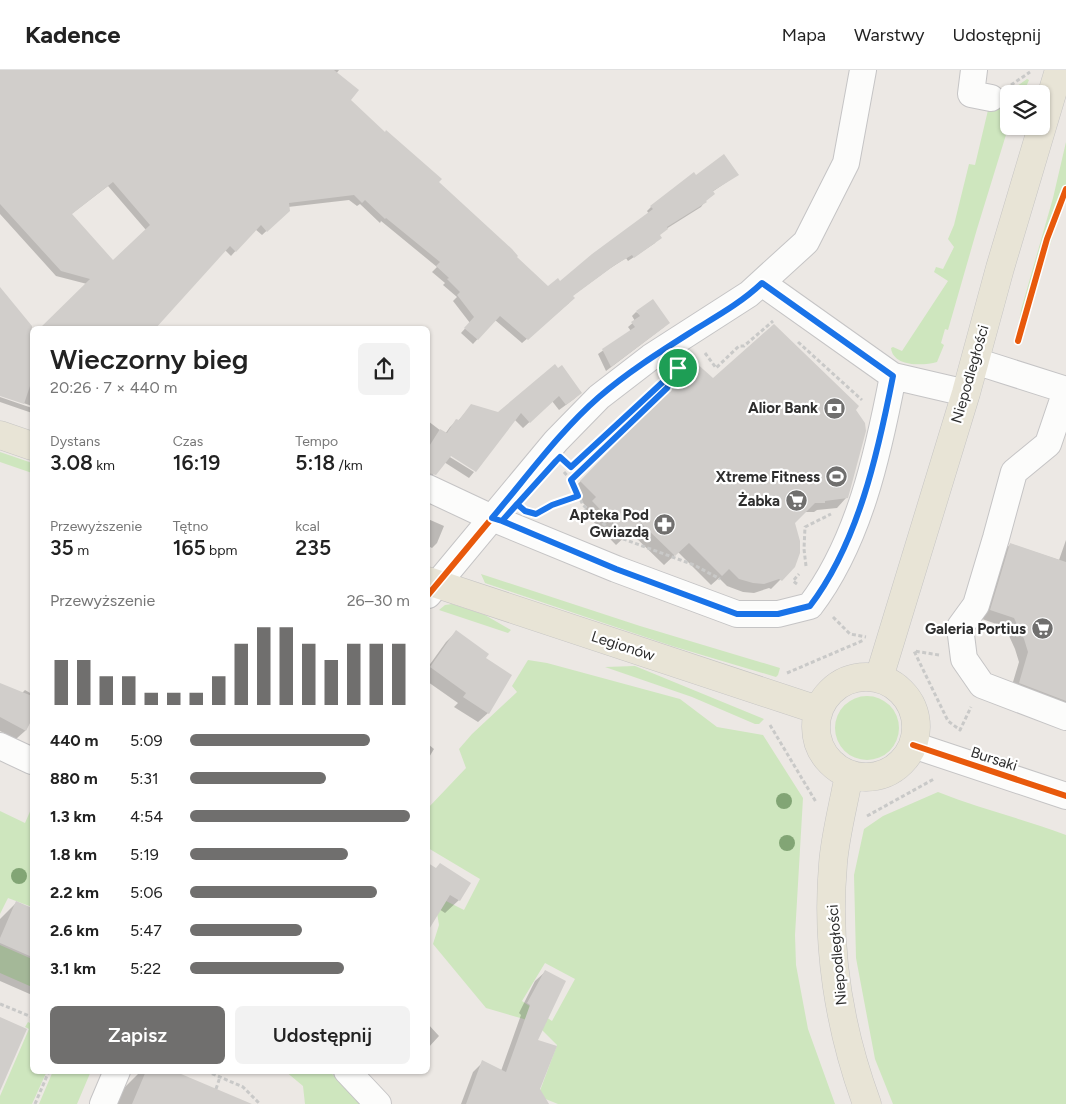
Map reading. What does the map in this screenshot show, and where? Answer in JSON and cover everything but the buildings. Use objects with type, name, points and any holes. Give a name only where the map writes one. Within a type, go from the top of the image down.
[{"type":"main road","name":"Niepodległości","points":[[879,678],[966,393],[1000,268],[1059,70]]},
{"type":"main road","points":[[0,435],[30,445]]},
{"type":"main road","name":"Legionów","points":[[430,587],[818,710]]},
{"type":"main road","points":[[864,676],[879,678],[895,685],[907,696],[911,704],[916,728],[913,746],[905,758],[893,769],[879,775],[864,777],[848,774],[837,768],[827,759],[820,748],[816,736],[815,723],[818,710],[825,697],[836,686],[849,679],[864,676]]},
{"type":"main road","name":"Niepodległości","points":[[848,774],[833,863],[831,926],[841,1014],[855,1070],[867,1104]]},
{"type":"street","points":[[430,587],[492,518],[556,441],[599,398],[651,357],[750,294],[806,242],[846,163],[863,70]]},
{"type":"street","points":[[974,70],[971,94],[991,98]]},
{"type":"street","points":[[762,283],[893,376],[966,393]]},
{"type":"street","points":[[975,362],[1066,390],[1048,444],[1014,472],[976,605],[960,627],[964,659],[982,685],[1066,717]]},
{"type":"street","points":[[430,489],[492,518],[616,569],[737,614],[778,614],[810,606],[828,579],[852,530],[861,507],[885,416],[893,376]]},
{"type":"street","points":[[0,746],[30,761]]},
{"type":"street","name":"Bursaki","points":[[913,746],[1066,796]]},
{"type":"street","points":[[103,1104],[116,1074]]},
{"type":"street","points":[[350,1074],[378,1104]]},
{"type":"path","points":[[701,348],[716,368],[740,346],[744,346],[774,320]]},
{"type":"path","points":[[796,340],[863,401]]},
{"type":"path","points":[[565,462],[571,467],[678,368],[667,388],[570,480],[583,505],[618,536],[694,565],[722,580]]},
{"type":"path","points":[[536,514],[552,505],[578,496]]},
{"type":"path","points":[[786,585],[793,580]]},
{"type":"path","points":[[786,673],[870,638],[850,634],[815,599]]},
{"type":"path","points":[[964,659],[914,651],[948,721],[960,730],[982,685]]},
{"type":"path","points":[[770,725],[818,806]]},
{"type":"path","points":[[864,818],[941,775]]},
{"type":"path","points":[[0,1004],[30,1016]]},
{"type":"path","points":[[35,1104],[48,1074]]},
{"type":"path","points":[[213,1074],[243,1087],[260,1104]]},
{"type":"path","points":[[216,1089],[220,1077]]},
{"type":"green space","points":[[1027,79],[1029,80],[1027,85],[1019,85]]},
{"type":"green space","points":[[1000,98],[1000,135],[1006,135],[948,330],[945,329],[941,343],[944,345],[937,362],[910,364],[903,362],[897,359],[891,348],[902,351],[948,281],[934,272],[936,267],[943,269],[954,247],[948,239],[954,225],[969,164],[975,165],[989,106]]},
{"type":"green space","points":[[1066,142],[1066,195],[1020,339],[1017,336],[1021,310],[1053,198]]},
{"type":"green space","points":[[0,452],[30,462],[30,472],[0,462]]},
{"type":"green space","points":[[481,574],[640,626],[780,668],[778,675],[776,677],[672,646],[485,583]]},
{"type":"green space","points":[[452,604],[485,615],[511,630],[508,633],[439,610],[445,605]]},
{"type":"green space","points":[[528,660],[547,663],[680,699],[717,727],[763,735],[803,798],[795,935],[796,965],[808,1029],[835,1104],[558,1104],[538,1096],[557,1045],[534,1022],[486,1008],[433,944],[439,925],[434,895],[464,910],[480,879],[430,849],[430,806],[466,768],[459,749],[472,734],[517,692],[512,686]],"holes":[[[545,963],[575,979],[552,1021],[522,1001]]]},
{"type":"green space","points":[[635,666],[764,719],[759,724],[755,724],[692,697],[605,667]]},
{"type":"green space","points":[[861,696],[873,696],[890,705],[897,716],[899,728],[897,740],[890,751],[873,760],[861,760],[849,755],[840,746],[835,734],[835,722],[840,710],[849,701]]},
{"type":"green space","points":[[938,792],[1066,835],[1066,1104],[893,1104],[875,1059],[856,958],[854,875],[864,829],[883,816]]},
{"type":"green space","points":[[0,811],[25,823],[30,812],[30,906],[8,898],[0,914]]},
{"type":"green space","points":[[0,945],[30,958],[30,986],[0,973]]},
{"type":"green space","points":[[28,1022],[30,1023],[30,1074],[46,1074],[32,1104],[0,1104],[0,1096],[29,1029],[25,1027]]},
{"type":"green space","points":[[52,1074],[90,1074],[77,1104],[39,1104]]},
{"type":"green space","points":[[289,1074],[332,1074],[364,1104],[305,1104],[303,1086]]},
{"type":"cycle path","points":[[1018,341],[1047,239],[1066,189]]},
{"type":"cycle path","points":[[430,593],[556,441],[599,397],[651,357],[725,311]]},
{"type":"cycle path","points":[[913,745],[1066,796]]},
{"type":"place","name":"Alior Bank","points":[[834,408]]},
{"type":"place","name":"Xtreme Fitness","points":[[836,477]]},
{"type":"place","name":"Żabka","points":[[796,501]]},
{"type":"place","name":"Apteka Pod Gwiazdą","points":[[665,524]]},
{"type":"place","name":"Galeria Portius","points":[[1042,629]]},
{"type":"route","points":[[678,368],[571,467],[560,457],[517,504],[502,521],[492,518],[556,441],[599,398],[651,357],[725,311],[750,294],[762,283],[893,376],[885,416],[861,507],[828,579],[810,606],[778,614],[737,614],[616,569],[502,521],[517,504],[525,511],[536,514],[552,505],[578,496],[571,480],[667,388],[678,368]]}]
